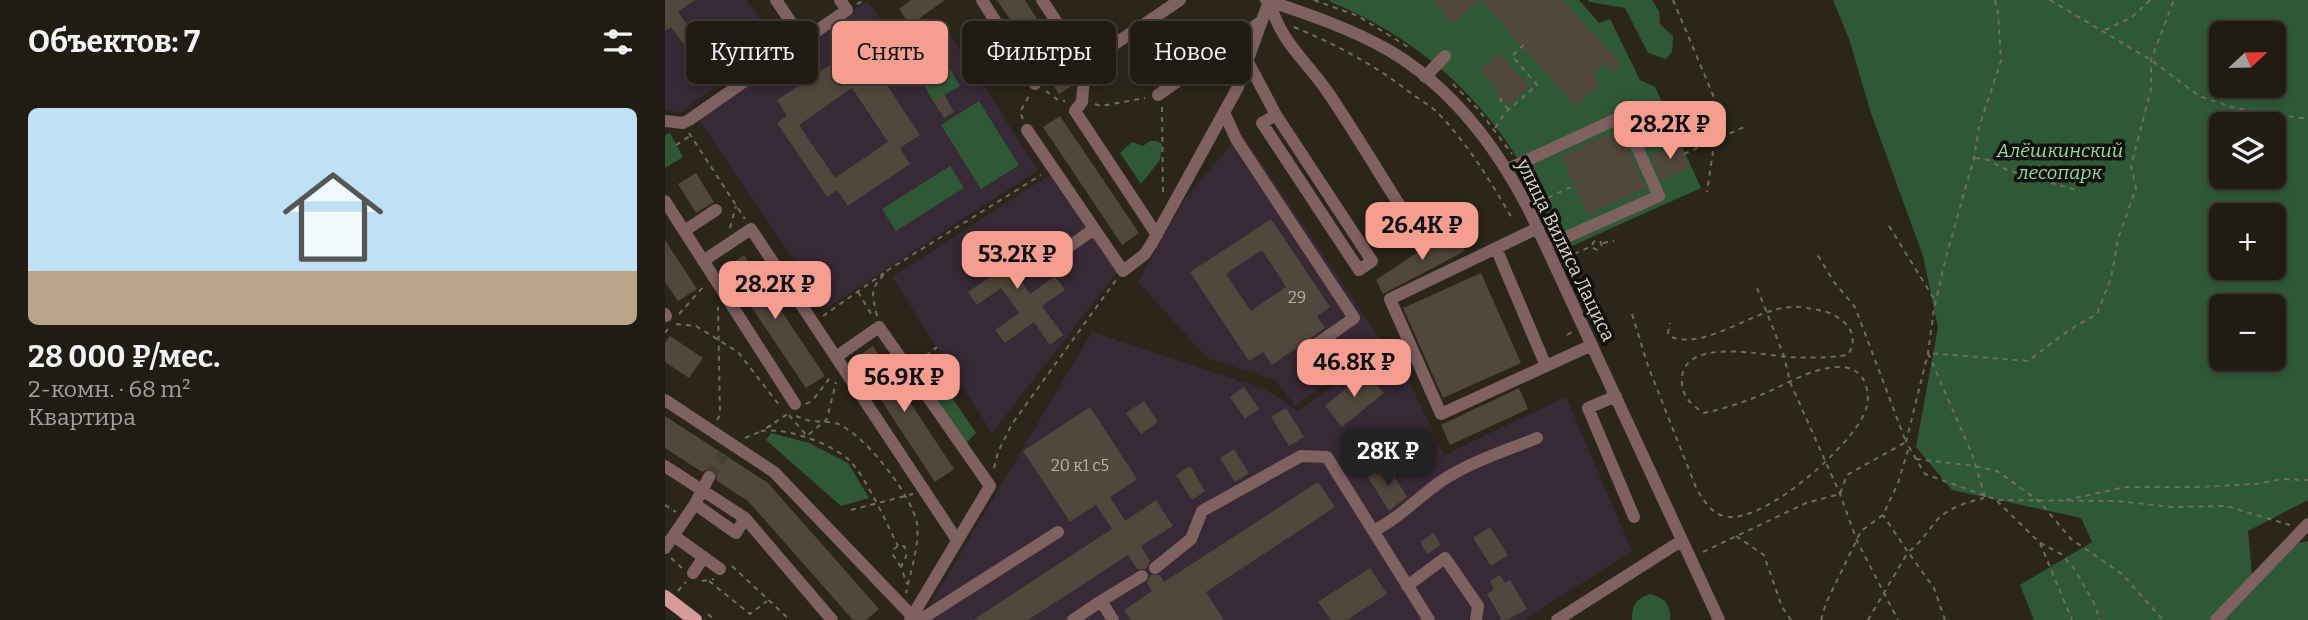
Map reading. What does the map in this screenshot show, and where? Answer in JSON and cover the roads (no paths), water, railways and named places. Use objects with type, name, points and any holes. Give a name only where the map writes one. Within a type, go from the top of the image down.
[{"type":"main road","points":[[665,597],[695,620]]},
{"type":"street","points":[[776,0],[790,21]]},
{"type":"street","points":[[818,30],[847,10],[840,0]]},
{"type":"street","points":[[982,0],[995,21]]},
{"type":"street","points":[[1042,0],[1056,21]]},
{"type":"street","points":[[1116,43],[1180,0]]},
{"type":"street","points":[[1251,53],[1267,0]]},
{"type":"street","points":[[1267,0],[1284,38],[1325,89],[1402,209]]},
{"type":"street","name":"улица Вилиса Лациса","points":[[1267,0],[1391,51],[1425,77],[1486,139],[1507,169],[1538,228],[1719,620]]},
{"type":"street","points":[[1158,95],[1262,21]]},
{"type":"street","points":[[1425,77],[1445,55]]},
{"type":"street","points":[[1251,68],[1276,114],[1372,261],[1359,270],[1262,123],[1276,114]]},
{"type":"street","points":[[665,121],[683,123],[739,84]]},
{"type":"street","points":[[1083,84],[1082,102],[1075,111],[1157,235]]},
{"type":"street","points":[[1027,130],[1123,271],[1145,254],[1157,235],[1239,84]]},
{"type":"street","points":[[1224,112],[1236,139],[1354,318],[1317,344]]},
{"type":"street","points":[[1507,169],[1623,116],[1659,196],[1546,246]]},
{"type":"street","points":[[665,201],[796,408]]},
{"type":"street","points":[[684,230],[716,210]]},
{"type":"street","points":[[1538,228],[1390,299],[1441,414],[1592,345]]},
{"type":"street","points":[[703,261],[751,229],[957,540]]},
{"type":"street","points":[[1042,265],[1094,229]]},
{"type":"street","points":[[1496,248],[1546,366]]},
{"type":"street","points":[[838,361],[879,327],[990,486],[908,614]]},
{"type":"street","points":[[1616,396],[1588,408],[1635,517]]},
{"type":"street","points":[[665,400],[711,429],[727,448],[774,472],[908,614],[923,618],[1058,532]]},
{"type":"street","points":[[1373,531],[1389,524],[1441,481],[1472,463],[1537,438]]},
{"type":"street","points":[[1155,568],[1191,539],[1202,511],[1301,456],[1327,457],[1429,620]]},
{"type":"street","points":[[665,466],[745,518],[832,620]]},
{"type":"street","points":[[665,550],[709,477]]},
{"type":"street","points":[[695,504],[736,533],[745,518]]},
{"type":"street","points":[[2216,620],[2306,527]]},
{"type":"street","points":[[674,536],[704,557],[720,573]]},
{"type":"street","points":[[1557,620],[1575,616],[1681,541]]},
{"type":"street","points":[[690,575],[704,557]]},
{"type":"street","points":[[1407,586],[1445,558],[1478,606],[1476,620]]},
{"type":"street","points":[[1073,620],[1142,576]]},
{"type":"street","points":[[1101,601],[1114,620]]},
{"type":"tunnel","points":[[709,477],[724,454]]},
{"type":"park label","name":"Алёшкинский лесопарк","points":[[2060,161]]}]
